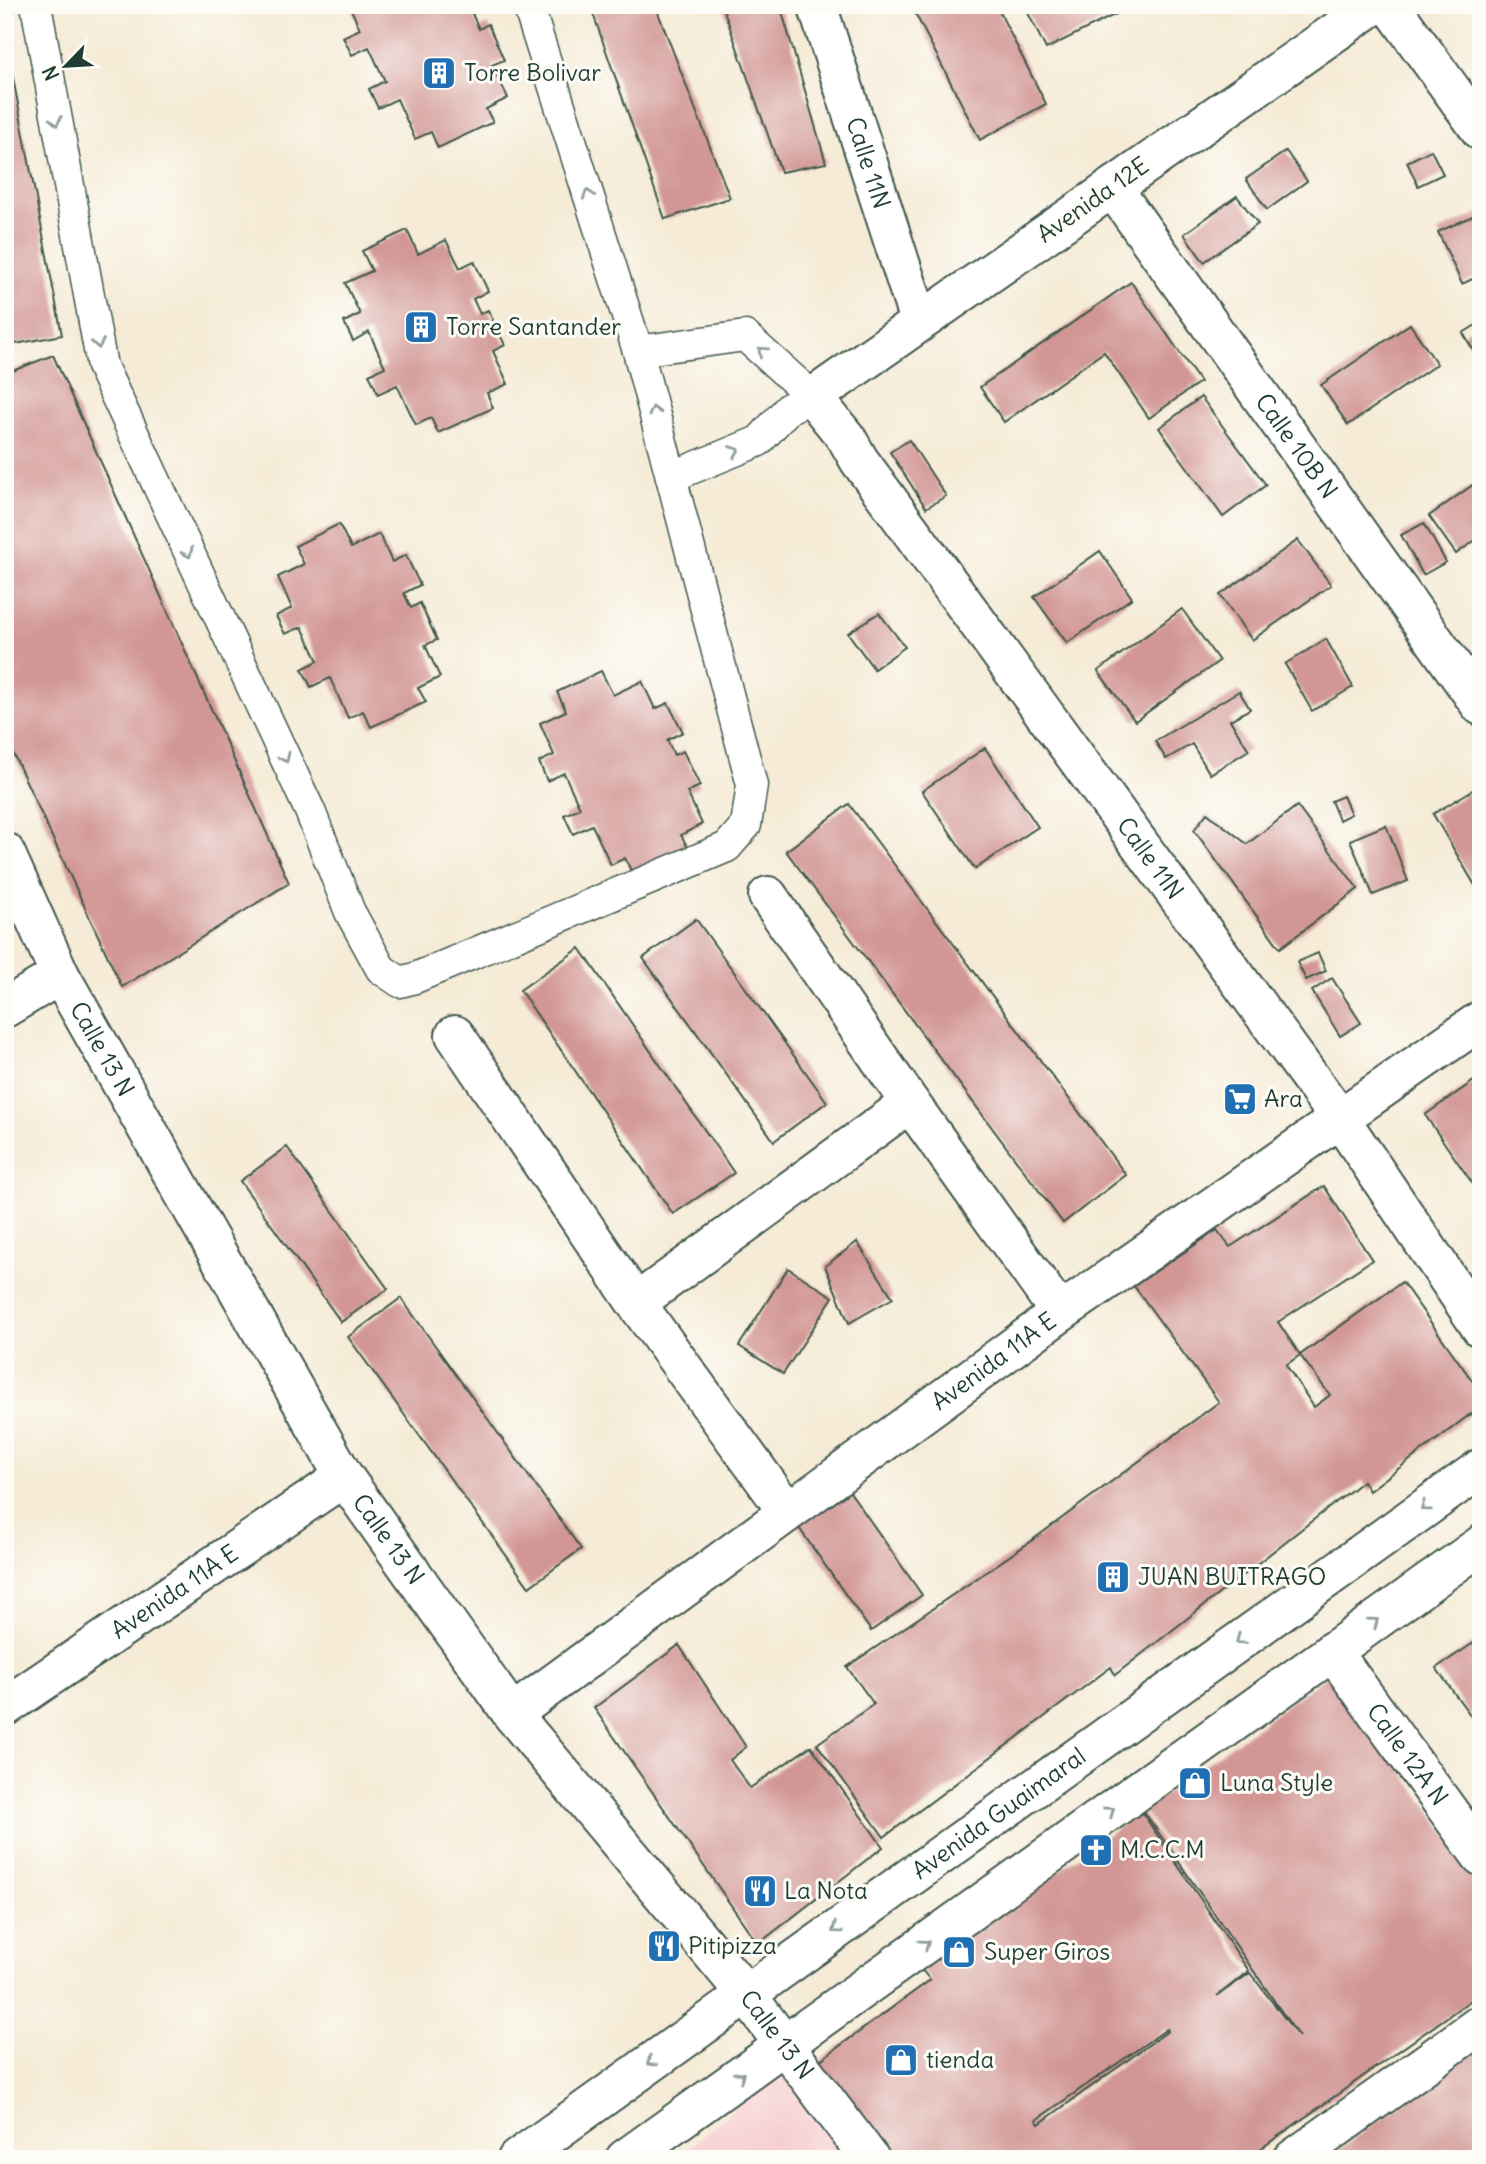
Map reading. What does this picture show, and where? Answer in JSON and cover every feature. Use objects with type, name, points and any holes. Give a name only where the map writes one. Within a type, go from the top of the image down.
[{"type":"street","name":"Calle 11N","points":[[817,5],[919,321]]},
{"type":"street","name":"Avenida 12E","points":[[813,397],[1374,5]]},
{"type":"street","points":[[1390,5],[1481,131]]},
{"type":"street","name":"Calle 10B N","points":[[1112,187],[1481,706]]},
{"type":"street","name":"Calle 11N","points":[[813,397],[847,439],[867,471],[1340,1120],[1481,1328]]},
{"type":"street","name":"Calle 13 N","points":[[5,852],[60,975],[344,1478],[512,1714],[746,1994],[870,2159]]},
{"type":"street","points":[[768,895],[910,1103],[1060,1313]]},
{"type":"street","points":[[5,1009],[60,975]]},
{"type":"street","name":"Avenida 11A E","points":[[512,1714],[1060,1313],[1481,1020]]},
{"type":"street","points":[[455,1035],[636,1303],[787,1511]]},
{"type":"street","points":[[636,1303],[910,1103]]},
{"type":"street","name":"Avenida Guaimaral","points":[[517,2159],[1481,1468]]},
{"type":"street","name":"Avenida 11A E","points":[[5,1707],[344,1478]]},
{"type":"street","points":[[625,2159],[1481,1545]]},
{"type":"street","name":"Calle 12A N","points":[[1332,1651],[1481,1856]]},
{"type":"street","points":[[1294,2159],[1481,2024]]},
{"type":"lane","points":[[36,5],[102,366],[310,810],[350,912],[381,969],[400,982],[727,847],[746,824],[752,785],[638,351],[528,5]]},
{"type":"lane","points":[[638,351],[745,336],[813,397],[789,408],[759,441],[671,477]]},
{"type":"shaded area","points":[[782,2069],[849,2156],[846,2159],[675,2159]]},
{"type":"building","name":"Torre Bolivar","points":[[349,5],[490,5],[472,14],[479,29],[488,24],[504,60],[492,65],[508,98],[486,109],[493,122],[438,148],[431,132],[415,139],[397,99],[378,108],[369,89],[385,81],[369,47],[352,55],[343,37],[360,29]]},
{"type":"building","points":[[590,5],[655,5],[730,198],[665,219]]},
{"type":"building","points":[[722,5],[780,5],[826,163],[781,172]]},
{"type":"building","points":[[911,5],[996,5],[1046,104],[980,140]]},
{"type":"building","points":[[1024,5],[1134,5],[1046,49]]},
{"type":"building","points":[[10,62],[62,335],[5,346],[5,63]]},
{"type":"building","points":[[1431,150],[1443,174],[1418,186],[1407,162]]},
{"type":"building","points":[[1286,151],[1307,181],[1267,210],[1246,179]]},
{"type":"building","points":[[1237,196],[1258,224],[1204,262],[1184,234]]},
{"type":"building","points":[[1481,212],[1481,275],[1462,284],[1438,232]]},
{"type":"building","name":"Torre Santander","points":[[407,230],[418,254],[446,240],[460,268],[474,261],[488,291],[473,299],[480,314],[488,310],[505,345],[493,351],[508,384],[487,393],[493,408],[438,433],[431,418],[416,425],[397,385],[378,394],[369,374],[385,367],[369,332],[353,341],[344,322],[360,314],[345,283],[372,271],[362,251]]},
{"type":"building","points":[[1131,282],[1200,382],[1149,418],[1104,352],[1004,422],[980,387]]},
{"type":"building","points":[[1481,322],[1481,363],[1463,333]]},
{"type":"building","points":[[1410,324],[1437,364],[1348,425],[1321,385]]},
{"type":"building","points":[[53,355],[289,883],[122,987],[5,736],[5,374]]},
{"type":"building","points":[[1201,397],[1266,485],[1223,517],[1159,428]]},
{"type":"building","points":[[909,440],[946,496],[926,508],[890,452]]},
{"type":"building","points":[[1481,479],[1481,536],[1456,554],[1429,516]]},
{"type":"building","points":[[1424,523],[1446,562],[1423,575],[1401,535]]},
{"type":"building","points":[[339,524],[351,548],[379,534],[392,562],[406,555],[420,585],[404,593],[411,608],[420,603],[437,640],[425,645],[440,677],[418,688],[426,702],[371,727],[363,711],[348,718],[330,678],[311,687],[302,669],[318,661],[302,627],[285,634],[276,616],[292,608],[278,577],[304,564],[295,546]]},
{"type":"building","points":[[1298,540],[1331,585],[1252,640],[1220,595]]},
{"type":"building","points":[[1100,551],[1132,598],[1067,643],[1034,597]]},
{"type":"building","points":[[1182,609],[1219,661],[1135,721],[1098,671]]},
{"type":"building","points":[[879,613],[905,647],[874,669],[848,633]]},
{"type":"building","points":[[1326,639],[1353,687],[1312,711],[1285,664]]},
{"type":"building","points":[[601,671],[613,695],[642,681],[655,709],[668,703],[683,732],[667,740],[674,755],[683,751],[700,786],[687,792],[702,824],[681,835],[688,848],[633,875],[625,858],[611,865],[592,825],[573,834],[564,815],[580,808],[564,773],[547,781],[539,762],[554,755],[540,723],[566,711],[557,692]]},
{"type":"building","points":[[1239,691],[1250,709],[1230,720],[1249,750],[1210,774],[1192,744],[1166,759],[1155,741]]},
{"type":"building","points":[[985,748],[1038,827],[975,869],[922,791]]},
{"type":"building","points":[[1481,785],[1481,884],[1476,887],[1433,814]]},
{"type":"building","points":[[1343,796],[1351,814],[1339,820],[1331,801]]},
{"type":"building","points":[[849,804],[1126,1175],[1063,1223],[786,851]]},
{"type":"building","points":[[1297,806],[1358,889],[1280,948],[1194,830],[1207,813],[1247,844]]},
{"type":"building","points":[[1386,825],[1408,881],[1373,895],[1350,840]]},
{"type":"building","points":[[696,919],[827,1102],[774,1141],[643,958]]},
{"type":"building","points":[[580,948],[734,1173],[673,1214],[520,990]]},
{"type":"building","points":[[1318,953],[1326,971],[1306,980],[1297,962]]},
{"type":"building","points":[[1332,978],[1361,1023],[1340,1036],[1312,991]]},
{"type":"building","points":[[1481,1076],[1481,1188],[1477,1190],[1425,1115]]},
{"type":"building","points":[[287,1147],[388,1289],[341,1322],[240,1181]]},
{"type":"building","points":[[1324,1186],[1372,1260],[1278,1322],[1300,1355],[1402,1282],[1481,1393],[1481,1406],[1369,1491],[1363,1481],[1115,1675],[1111,1667],[884,1837],[817,1744],[874,1704],[847,1667],[1027,1544],[1219,1402],[1134,1286],[1217,1230],[1230,1247]],"holes":[[[1300,1355],[1330,1395],[1314,1407],[1286,1365]]]},
{"type":"building","points":[[857,1242],[893,1298],[849,1323],[825,1266]]},
{"type":"building","points":[[788,1268],[833,1297],[783,1374],[739,1346]]},
{"type":"building","points":[[401,1298],[581,1549],[529,1587],[348,1337]]},
{"type":"building","points":[[848,1489],[922,1595],[871,1631],[797,1525]]},
{"type":"building","points":[[1481,1638],[1481,1730],[1436,1668]]},
{"type":"building","points":[[679,1645],[746,1747],[730,1760],[750,1788],[811,1746],[883,1847],[758,1944],[594,1708]]},
{"type":"building","points":[[1332,1672],[1481,1882],[1481,1993],[1246,2159],[888,2159],[815,2064],[930,1980],[922,1970],[1141,1811],[1249,1971],[1217,1996],[1250,1973],[1299,2037],[1143,1810]],"holes":[[[1167,2029],[1168,2031],[1039,2124],[1036,2120]]]},
{"type":"building","points":[[1481,2046],[1481,2159],[1326,2159]]},
{"type":"place","name":"Torre Bolivar","points":[[439,73]]},
{"type":"place","name":"Torre Santander","points":[[421,327]]},
{"type":"place","name":"Ara","points":[[1240,1099]]},
{"type":"place","name":"JUAN BUITRAGO","points":[[1113,1577]]},
{"type":"place","name":"Luna Style","points":[[1195,1783]]},
{"type":"place","name":"M.C.C.M","points":[[1096,1850]]},
{"type":"place","name":"La Nota","points":[[760,1891]]},
{"type":"place","name":"Pitipizza","points":[[664,1946]]},
{"type":"place","name":"Super Giros","points":[[959,1952]]},
{"type":"place","name":"tienda","points":[[901,2060]]}]
